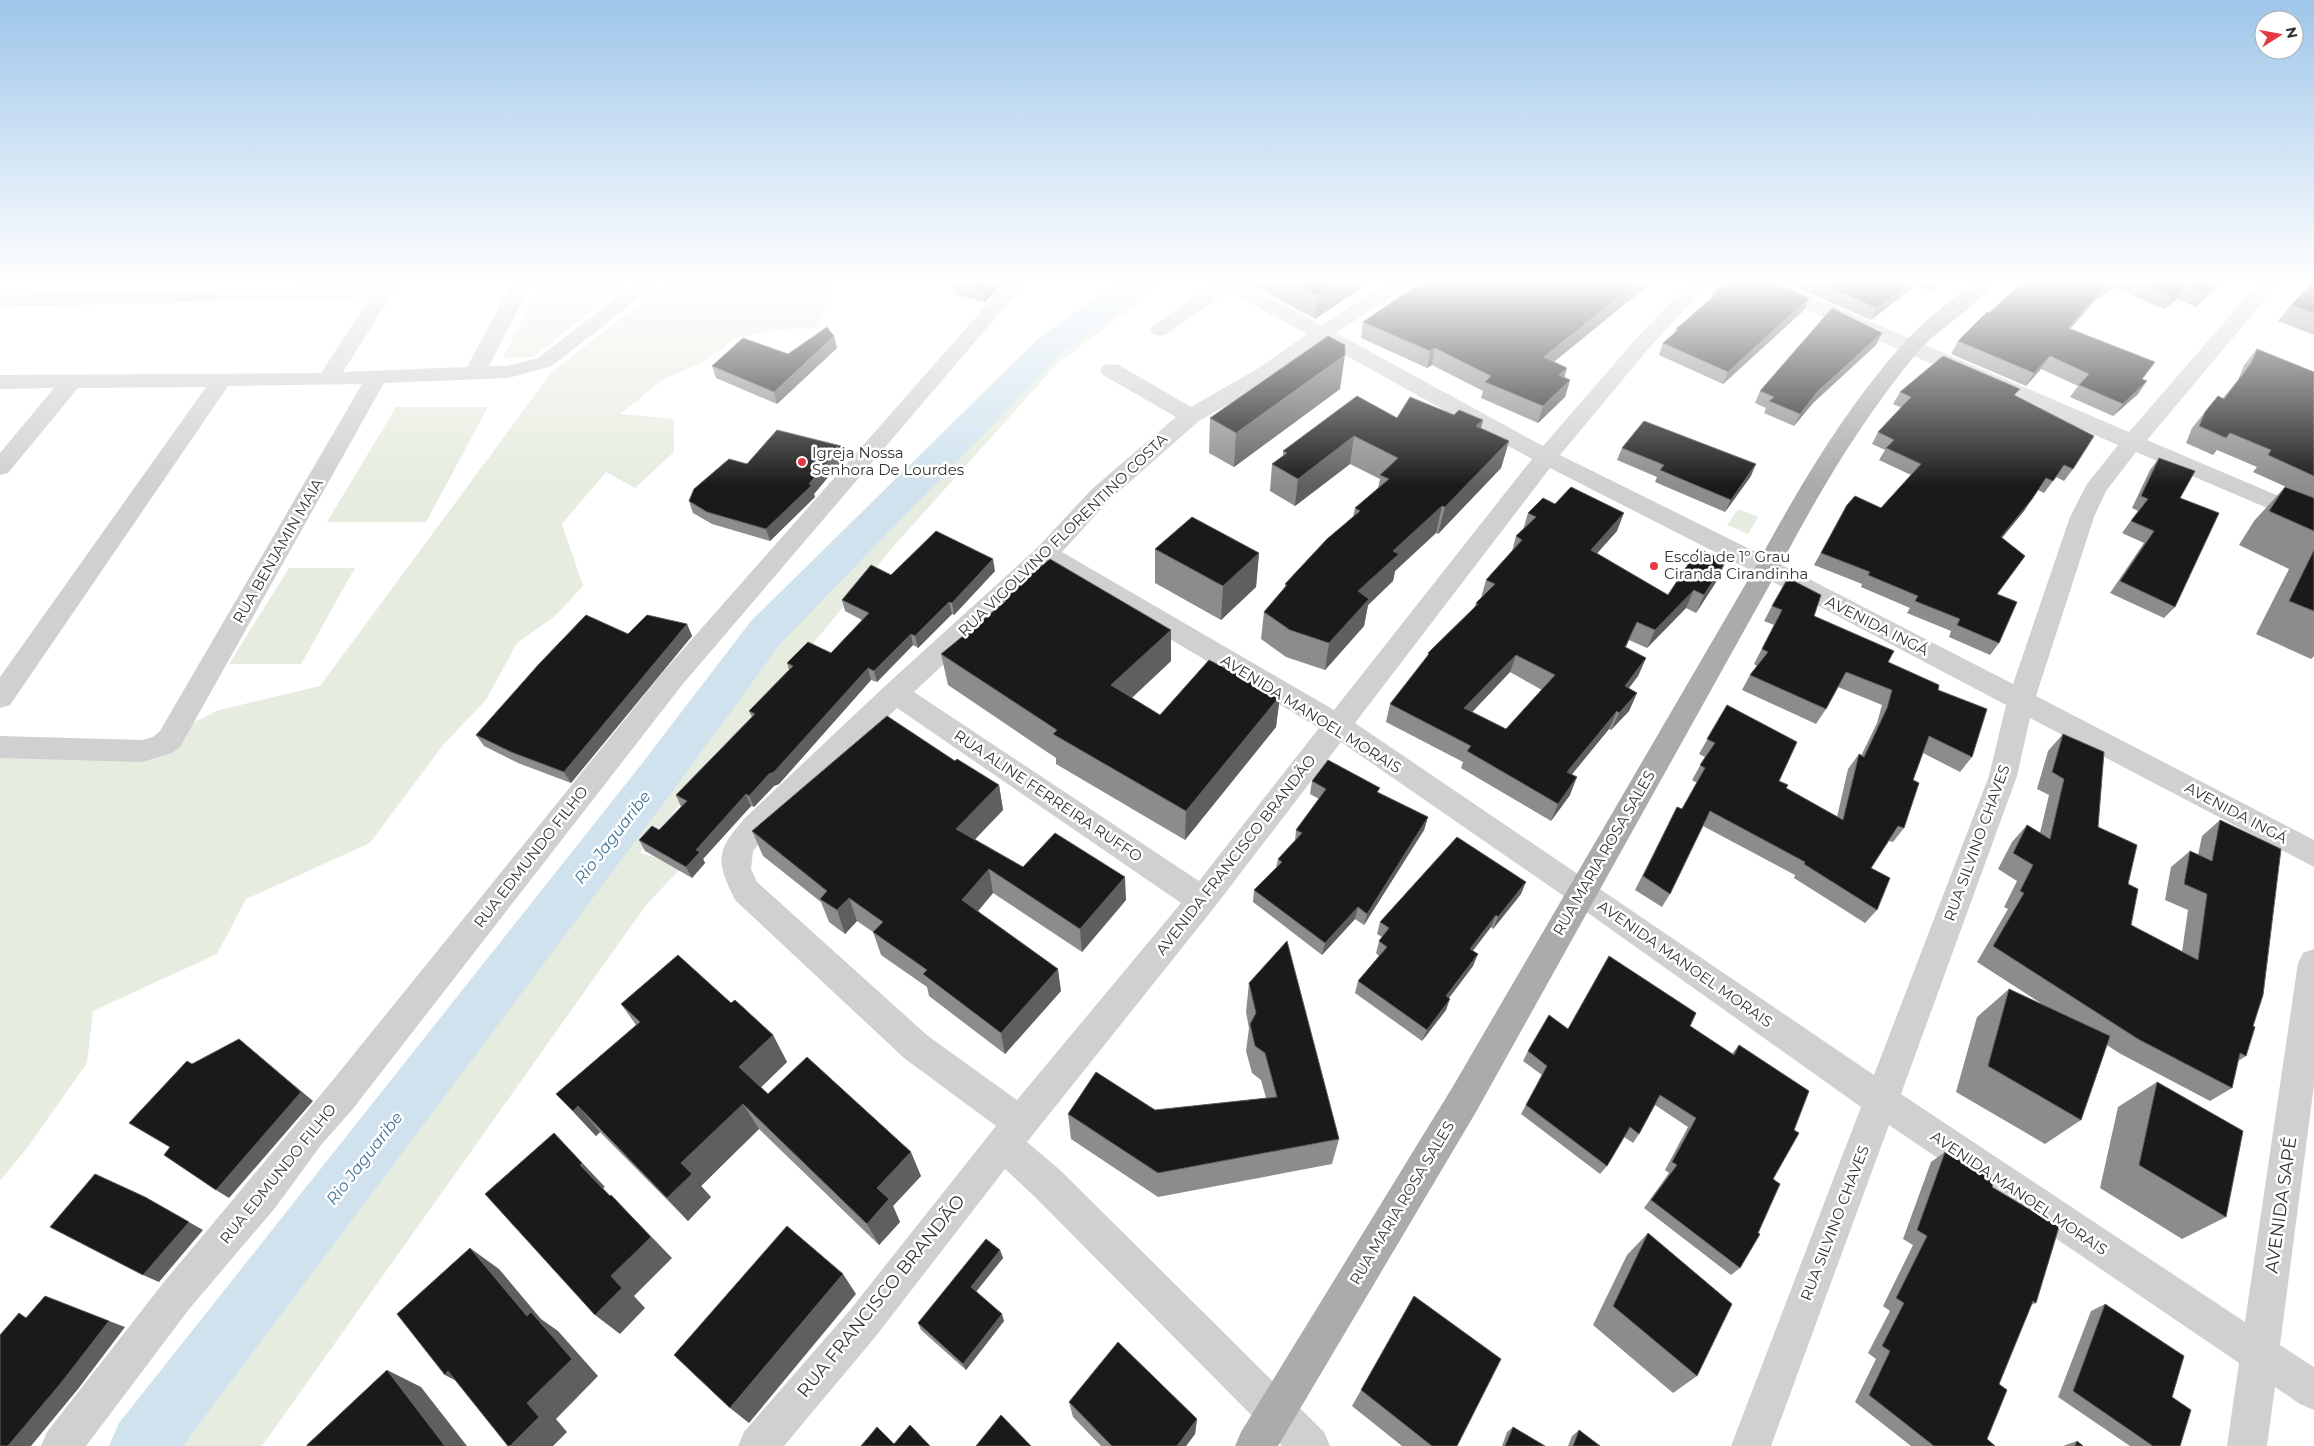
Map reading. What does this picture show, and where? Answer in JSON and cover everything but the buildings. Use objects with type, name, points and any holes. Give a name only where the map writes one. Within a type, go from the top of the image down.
[{"type":"main road","name":"RUA MARIA ROSA SALES","points":[[1256,1446],[1464,1100],[1767,568],[1806,495],[1853,421],[1908,350]]},
{"type":"street","points":[[328,379],[346,350]]},
{"type":"street","points":[[474,374],[486,350]]},
{"type":"street","points":[[0,382],[328,379],[474,374],[508,372],[536,366],[562,350]]},
{"type":"street","name":"RUA EDMUNDO FILHO","points":[[60,1446],[177,1295],[262,1195],[309,1133],[346,1090],[673,678],[957,350]]},
{"type":"street","name":"RUA VIGOLVINO FLORENTINO COSTA","points":[[1011,1134],[746,890],[736,869],[738,846],[755,827],[895,693],[1046,554],[1100,495],[1190,416],[1265,374],[1297,350]]},
{"type":"street","name":"AVENIDA INGÁ","points":[[1350,350],[1546,457],[1767,568],[2314,854]]},
{"type":"street","points":[[1546,457],[1636,350]]},
{"type":"street","points":[[1919,350],[2314,520]]},
{"type":"street","name":"RUA SILVINO CHAVES","points":[[1752,1446],[2003,776],[2021,700],[2082,517],[2095,489],[2212,350]]},
{"type":"street","points":[[1111,370],[1190,416]]},
{"type":"street","name":"RUA BENJAMIN MAIA","points":[[0,747],[142,751],[167,742],[377,377]]},
{"type":"street","points":[[0,698],[222,380]]},
{"type":"street","points":[[0,468],[71,382]]},
{"type":"street","name":"AVENIDA FRANCISCO BRANDÃO","points":[[1011,1134],[1202,900],[1546,457]]},
{"type":"street","name":"AVENIDA MANOEL MORAIS","points":[[1046,554],[1338,726],[1582,892],[1882,1101],[2314,1390]]},
{"type":"street","name":"RUA ALINE FERREIRA RUFFO","points":[[895,693],[1202,900]]},
{"type":"street","name":"AVENIDA SAPÉ","points":[[2247,1446],[2314,964]]},
{"type":"street","points":[[1011,1134],[1040,1176],[1310,1446]]},
{"type":"street","name":"RUA FRANCISCO BRANDÃO","points":[[758,1446],[863,1323],[1011,1134]]},
{"type":"shaded area","points":[[507,350],[541,350],[533,357],[503,358]]},
{"type":"shaded area","points":[[580,350],[719,350],[702,363],[664,379],[620,414],[674,419],[674,452],[635,488],[606,472],[562,524],[583,586],[555,616],[517,643],[486,700],[443,745],[370,843],[246,899],[217,954],[93,1011],[87,1063],[27,1148],[0,1181],[0,750],[155,742],[219,710],[320,686],[552,372]]},
{"type":"shaded area","points":[[1036,350],[1075,350],[1056,365],[892,548],[640,853],[683,866],[646,905],[262,1446],[128,1446],[788,595],[979,398]]},
{"type":"shaded area","points":[[396,407],[488,407],[426,522],[327,522]]},
{"type":"shaded area","points":[[1738,509],[1758,517],[1748,534],[1727,525]]},
{"type":"shaded area","points":[[289,568],[355,568],[301,664],[229,664]]},
{"type":"waterway","name":"Rio Jaguaribe","points":[[142,1446],[656,779],[766,632],[1046,350]]},
{"type":"place","name":"Igreja Nossa Senhora De Lourdes","points":[[802,462]]},
{"type":"place","name":"Escola de 1º Grau Ciranda Cirandinha","points":[[1654,566]]}]
